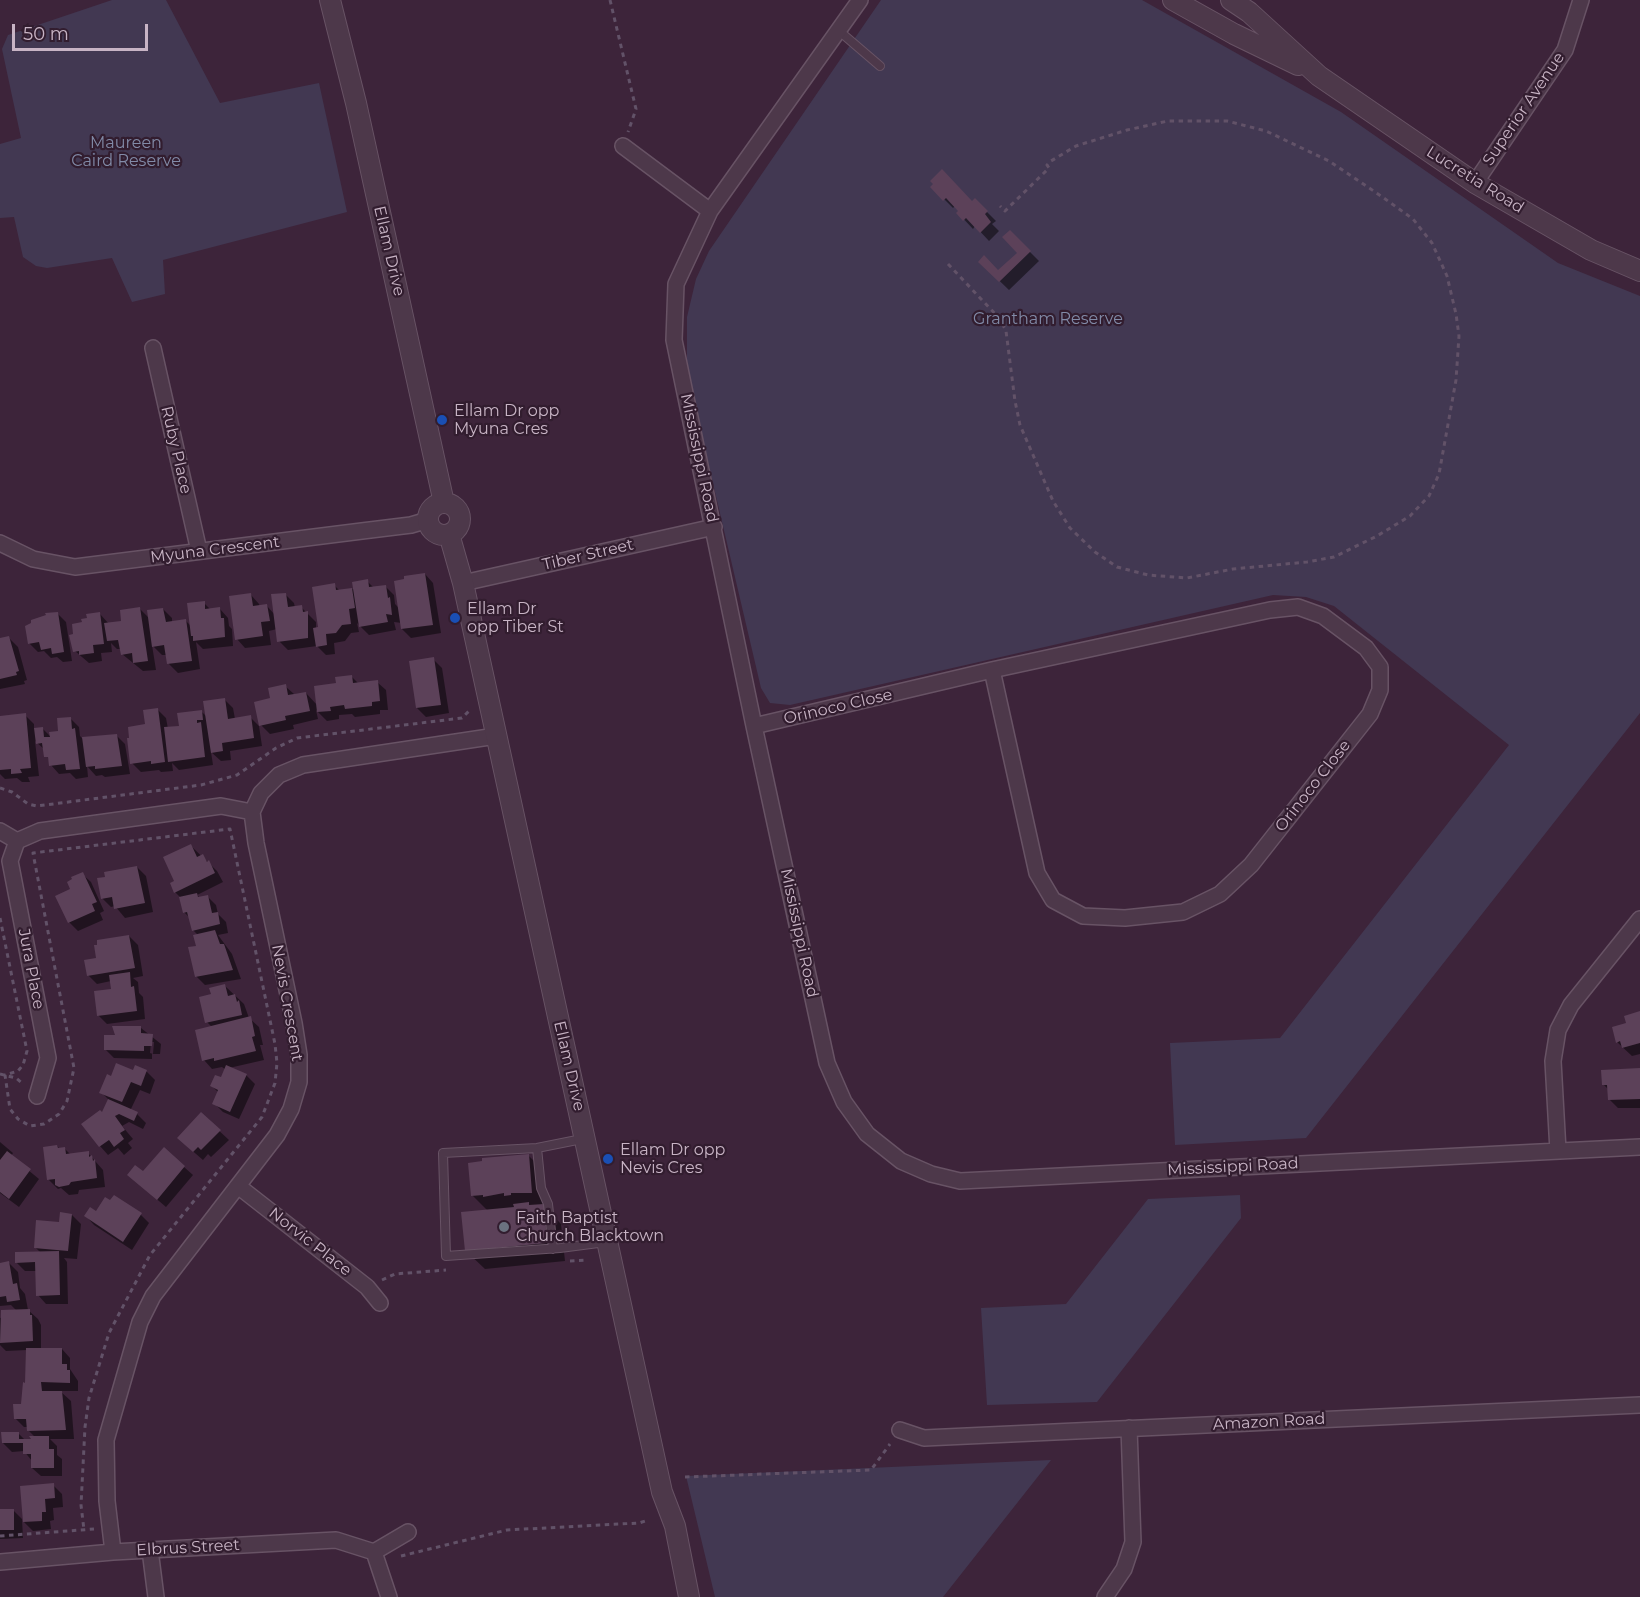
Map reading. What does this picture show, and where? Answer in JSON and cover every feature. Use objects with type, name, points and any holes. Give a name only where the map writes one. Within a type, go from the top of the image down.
[{"type":"street","name":"Ellam Drive","points":[[330,0],[356,103],[444,502]]},
{"type":"street","name":"Mississippi Road","points":[[860,0],[710,211],[676,284],[674,340],[827,1063],[844,1102],[867,1134],[901,1161],[931,1174],[960,1181],[1640,1147]]},
{"type":"street","name":"Lucretia Road","points":[[1173,0],[1234,34],[1319,76]]},
{"type":"street","name":"Lucretia Road","points":[[1231,0],[1249,12],[1319,76],[1475,183],[1591,250],[1640,271]]},
{"type":"street","name":"Superior Avenue","points":[[1475,183],[1565,51],[1581,0]]},
{"type":"street","points":[[623,146],[710,211]]},
{"type":"street","name":"Ruby Place","points":[[153,348],[199,551]]},
{"type":"street","points":[[444,502],[454,506],[460,514],[460,524],[453,532],[444,535],[435,532],[428,520],[431,510],[444,502]]},
{"type":"street","name":"Myuna Crescent","points":[[2,547],[33,559],[75,567],[411,525],[428,520]]},
{"type":"street","name":"Tiber Street","points":[[463,583],[714,527]]},
{"type":"street","name":"Ellam Drive","points":[[449,534],[463,583],[662,1492],[675,1526],[688,1597]]},
{"type":"street","name":"Orinoco Close","points":[[754,726],[992,670],[1270,609],[1298,607],[1323,616],[1366,648],[1380,667],[1380,690],[1370,714],[1251,865],[1220,894],[1183,912],[1125,918],[1083,916],[1053,900],[1037,873],[992,670]]},
{"type":"street","points":[[0,831],[17,841],[40,831],[221,806],[252,812],[261,793],[279,775],[303,765],[496,736]]},
{"type":"street","name":"Nevis Crescent","points":[[113,1552],[107,1502],[106,1440],[140,1322],[153,1296],[277,1135],[291,1109],[299,1082],[299,1055],[294,1023],[256,843],[252,812]]},
{"type":"street","name":"Jura Place","points":[[17,841],[10,861],[48,1058],[37,1096]]},
{"type":"street","points":[[1558,1151],[1553,1061],[1558,1030],[1571,1005],[1640,919]]},
{"type":"street","name":"Norvic Place","points":[[238,1186],[367,1287],[380,1302]]},
{"type":"street","name":"Amazon Road","points":[[900,1430],[924,1438],[1640,1405]]},
{"type":"street","points":[[1105,1597],[1124,1569],[1133,1542],[1130,1428]]},
{"type":"street","points":[[389,1597],[377,1558],[408,1532]]},
{"type":"street","name":"Elbrus Street","points":[[0,1562],[113,1552],[336,1540],[377,1558]]},
{"type":"street","points":[[150,1550],[156,1597]]},
{"type":"lane","points":[[838,30],[879,66]]},
{"type":"lane","points":[[585,1138],[537,1148],[442,1154],[446,1256],[553,1249],[608,1242]]},
{"type":"lane","points":[[537,1148],[541,1188],[548,1204],[553,1249]]},
{"type":"path","points":[[610,0],[636,109],[623,146]]},
{"type":"path","points":[[948,264],[1000,319],[1006,331],[1020,425],[1053,501],[1071,528],[1095,552],[1117,567],[1148,575],[1186,578],[1233,569],[1334,557],[1377,536],[1410,516],[1429,496],[1439,474],[1456,380],[1459,336],[1456,314],[1447,276],[1432,243],[1413,219],[1382,196],[1329,161],[1266,131],[1227,121],[1168,121],[1127,130],[1076,146],[1051,160],[1047,165],[1049,168],[1005,211],[999,206]]},
{"type":"path","points":[[0,788],[12,792],[28,804],[37,806],[201,785],[237,775],[276,748],[297,738],[462,718],[469,711]]},
{"type":"path","points":[[5,1075],[10,1109],[18,1119],[30,1126],[44,1124],[58,1114],[67,1101],[74,1068],[33,853],[230,829],[275,1044],[277,1063],[275,1083],[262,1117],[150,1255],[110,1333],[89,1398],[85,1427],[81,1505],[84,1530]]},
{"type":"path","points":[[0,918],[27,1051],[23,1065],[18,1071],[5,1075]]},
{"type":"path","points":[[0,1074],[16,1078],[37,1096]]},
{"type":"path","points":[[566,1262],[588,1260]]},
{"type":"path","points":[[367,1287],[394,1274],[452,1270]]},
{"type":"path","points":[[685,1477],[871,1470],[900,1430]]},
{"type":"path","points":[[377,1558],[507,1530],[639,1523],[648,1520]]},
{"type":"path","points":[[0,1536],[110,1528]]},
{"type":"green space","name":"Maureen Caird Reserve","points":[[112,0],[166,0],[220,103],[319,83],[347,212],[163,260],[165,294],[132,302],[112,258],[47,268],[36,266],[23,257],[14,217],[0,218],[0,144],[21,138],[2,49],[8,35]]},
{"type":"green space","name":"Grantham Reserve","points":[[881,0],[1142,0],[1341,112],[1558,263],[1640,296],[1640,713],[1306,1138],[1175,1145],[1170,1043],[1280,1038],[1509,745],[1334,606],[1306,597],[1273,595],[790,705],[770,703],[761,688],[692,394],[687,362],[687,317],[696,279],[709,251]]},
{"type":"green space","points":[[1240,1195],[1241,1218],[1097,1402],[987,1405],[981,1308],[1066,1304],[1148,1199]]},
{"type":"green space","points":[[1051,1460],[943,1597],[715,1597],[686,1476]]},
{"type":"building","points":[[942,169],[972,201],[975,198],[988,211],[985,214],[991,222],[980,233],[966,218],[963,221],[956,213],[958,211],[946,198],[943,201],[930,187],[933,184],[930,181]]},
{"type":"building","points":[[1010,230],[1031,251],[999,282],[978,262],[984,255],[998,270],[1017,253],[1002,237]]},
{"type":"building","points":[[425,573],[433,625],[401,629],[394,581],[404,579],[404,576]]},
{"type":"building","points":[[368,579],[369,587],[386,585],[392,615],[386,614],[388,622],[359,627],[352,582]]},
{"type":"building","points":[[335,583],[336,590],[352,588],[355,608],[349,609],[351,624],[342,625],[336,633],[326,634],[327,645],[316,647],[313,628],[318,627],[312,587]]},
{"type":"building","points":[[251,593],[253,606],[267,604],[270,621],[261,622],[263,636],[235,640],[229,596]]},
{"type":"building","points":[[286,593],[288,607],[302,605],[303,612],[308,611],[308,638],[277,642],[271,594]]},
{"type":"building","points":[[205,601],[205,609],[220,607],[221,618],[224,618],[225,637],[193,641],[187,603]]},
{"type":"building","points":[[140,607],[148,661],[133,663],[132,653],[121,655],[118,640],[107,641],[104,623],[121,621],[120,610]]},
{"type":"building","points":[[163,608],[166,622],[186,619],[192,661],[167,664],[164,645],[152,647],[147,610]]},
{"type":"building","points":[[58,612],[64,652],[52,654],[51,648],[41,650],[39,642],[28,644],[25,626],[31,623],[31,620],[46,615],[45,613]]},
{"type":"building","points":[[100,612],[104,644],[93,645],[94,653],[79,655],[79,651],[73,652],[69,635],[73,634],[72,624],[82,622],[81,619],[87,618],[86,614]]},
{"type":"building","points":[[9,636],[19,671],[16,672],[17,675],[0,679],[0,638]]},
{"type":"building","points":[[434,657],[441,705],[416,708],[409,661]]},
{"type":"building","points":[[352,675],[353,683],[378,680],[380,701],[372,702],[372,706],[345,709],[344,705],[330,707],[331,711],[317,712],[314,686],[336,683],[335,677]]},
{"type":"building","points":[[286,684],[288,695],[306,692],[310,711],[285,716],[286,720],[259,726],[254,702],[270,698],[268,688]]},
{"type":"building","points":[[225,698],[228,719],[251,715],[254,738],[222,743],[223,751],[211,753],[203,701]]},
{"type":"building","points":[[158,708],[165,762],[130,764],[128,727],[145,724],[143,710]]},
{"type":"building","points":[[202,710],[203,720],[197,720],[197,723],[201,722],[205,757],[168,762],[164,727],[179,726],[177,713]]},
{"type":"building","points":[[26,713],[31,768],[20,769],[22,773],[11,774],[11,769],[0,770],[0,716]]},
{"type":"building","points":[[71,717],[72,729],[75,728],[80,769],[66,770],[65,764],[49,766],[48,757],[44,757],[42,743],[36,744],[34,728],[43,727],[44,737],[50,737],[49,732],[58,731],[57,718]]},
{"type":"building","points":[[117,734],[122,766],[95,769],[95,766],[86,767],[82,737]]},
{"type":"building","points":[[191,844],[197,857],[203,854],[207,862],[209,860],[215,873],[174,893],[170,883],[174,881],[163,857]]},
{"type":"building","points":[[137,866],[145,903],[114,909],[112,897],[101,899],[97,878],[105,877],[104,872]]},
{"type":"building","points":[[83,872],[97,902],[92,904],[95,911],[68,923],[55,896],[70,889],[67,882],[72,879],[71,877]]},
{"type":"building","points":[[197,893],[198,897],[208,895],[212,913],[218,912],[220,924],[192,931],[187,912],[183,913],[179,897]]},
{"type":"building","points":[[215,930],[220,944],[224,944],[233,970],[195,977],[188,947],[196,946],[193,935]]},
{"type":"building","points":[[129,935],[135,968],[87,976],[84,960],[96,958],[94,945],[97,945],[97,940]]},
{"type":"building","points":[[130,972],[137,1011],[97,1016],[94,991],[111,989],[109,975]]},
{"type":"building","points":[[225,984],[228,996],[235,994],[237,1002],[239,1000],[242,1015],[205,1023],[199,997],[211,994],[209,988]]},
{"type":"building","points":[[1640,1011],[1640,1043],[1622,1048],[1620,1041],[1616,1043],[1612,1027],[1626,1023],[1624,1016]]},
{"type":"building","points":[[251,1016],[255,1036],[252,1037],[256,1051],[214,1061],[214,1058],[202,1061],[195,1030]]},
{"type":"building","points":[[112,1026],[141,1026],[141,1033],[153,1034],[152,1046],[144,1046],[144,1051],[104,1050],[104,1035],[115,1035]]},
{"type":"building","points":[[116,1063],[133,1070],[135,1065],[147,1070],[141,1086],[131,1082],[122,1102],[99,1093],[107,1074],[111,1076]]},
{"type":"building","points":[[226,1065],[247,1074],[230,1112],[212,1104],[218,1090],[210,1086],[215,1075],[221,1077]]},
{"type":"building","points":[[1640,1068],[1640,1099],[1608,1100],[1607,1085],[1602,1085],[1601,1070]]},
{"type":"building","points":[[108,1099],[138,1112],[134,1121],[119,1114],[115,1116],[125,1130],[120,1133],[124,1139],[114,1147],[109,1140],[99,1147],[81,1124],[100,1110],[102,1112]]},
{"type":"building","points":[[201,1112],[221,1130],[201,1150],[198,1147],[193,1152],[177,1138]]},
{"type":"building","points":[[57,1145],[58,1148],[65,1147],[66,1154],[89,1151],[89,1157],[92,1155],[93,1161],[95,1159],[97,1178],[71,1182],[69,1185],[59,1187],[55,1185],[55,1179],[47,1180],[43,1147]]},
{"type":"building","points":[[164,1147],[185,1166],[157,1200],[127,1175],[135,1165],[143,1171]]},
{"type":"building","points":[[7,1151],[31,1169],[9,1199],[0,1192],[0,1160]]},
{"type":"building","points":[[529,1154],[532,1193],[471,1196],[468,1163],[482,1161],[482,1158]]},
{"type":"building","points":[[114,1195],[142,1213],[123,1242],[84,1216],[90,1207],[96,1211],[105,1197],[110,1200]]},
{"type":"building","name":"Faith Baptist Church Blacktown","points":[[529,1202],[529,1205],[544,1204],[547,1243],[465,1251],[461,1212],[514,1207],[513,1204]]},
{"type":"building","points":[[60,1212],[72,1214],[68,1251],[34,1248],[36,1220],[59,1222]]},
{"type":"building","points":[[59,1251],[60,1295],[36,1296],[35,1262],[15,1263],[15,1252]]},
{"type":"building","points":[[9,1261],[13,1284],[17,1283],[20,1300],[7,1302],[6,1296],[0,1297],[0,1263]]},
{"type":"building","points":[[30,1309],[33,1341],[0,1343],[1,1310]]},
{"type":"building","points":[[26,1348],[62,1348],[62,1364],[67,1364],[67,1370],[70,1370],[70,1383],[41,1382],[42,1391],[62,1391],[66,1430],[27,1431],[26,1419],[14,1419],[13,1404],[21,1404],[23,1382],[25,1383]]},
{"type":"building","points":[[1,1432],[19,1432],[19,1439],[31,1439],[29,1436],[49,1436],[49,1449],[54,1449],[54,1468],[31,1468],[31,1454],[23,1454],[23,1443],[2,1443]]},
{"type":"building","points":[[54,1483],[55,1498],[45,1499],[46,1512],[42,1512],[42,1521],[23,1522],[20,1486]]},
{"type":"building","points":[[0,1509],[14,1509],[14,1530],[0,1530]]},
{"type":"place","name":"Ellam Dr opp Myuna Cres","points":[[442,420]]},
{"type":"place","name":"Ellam Dr opp Tiber St","points":[[455,618]]},
{"type":"place","name":"Ellam Dr opp Nevis Cres","points":[[608,1159]]},
{"type":"place","name":"Faith Baptist Church Blacktown","points":[[504,1227]]}]
